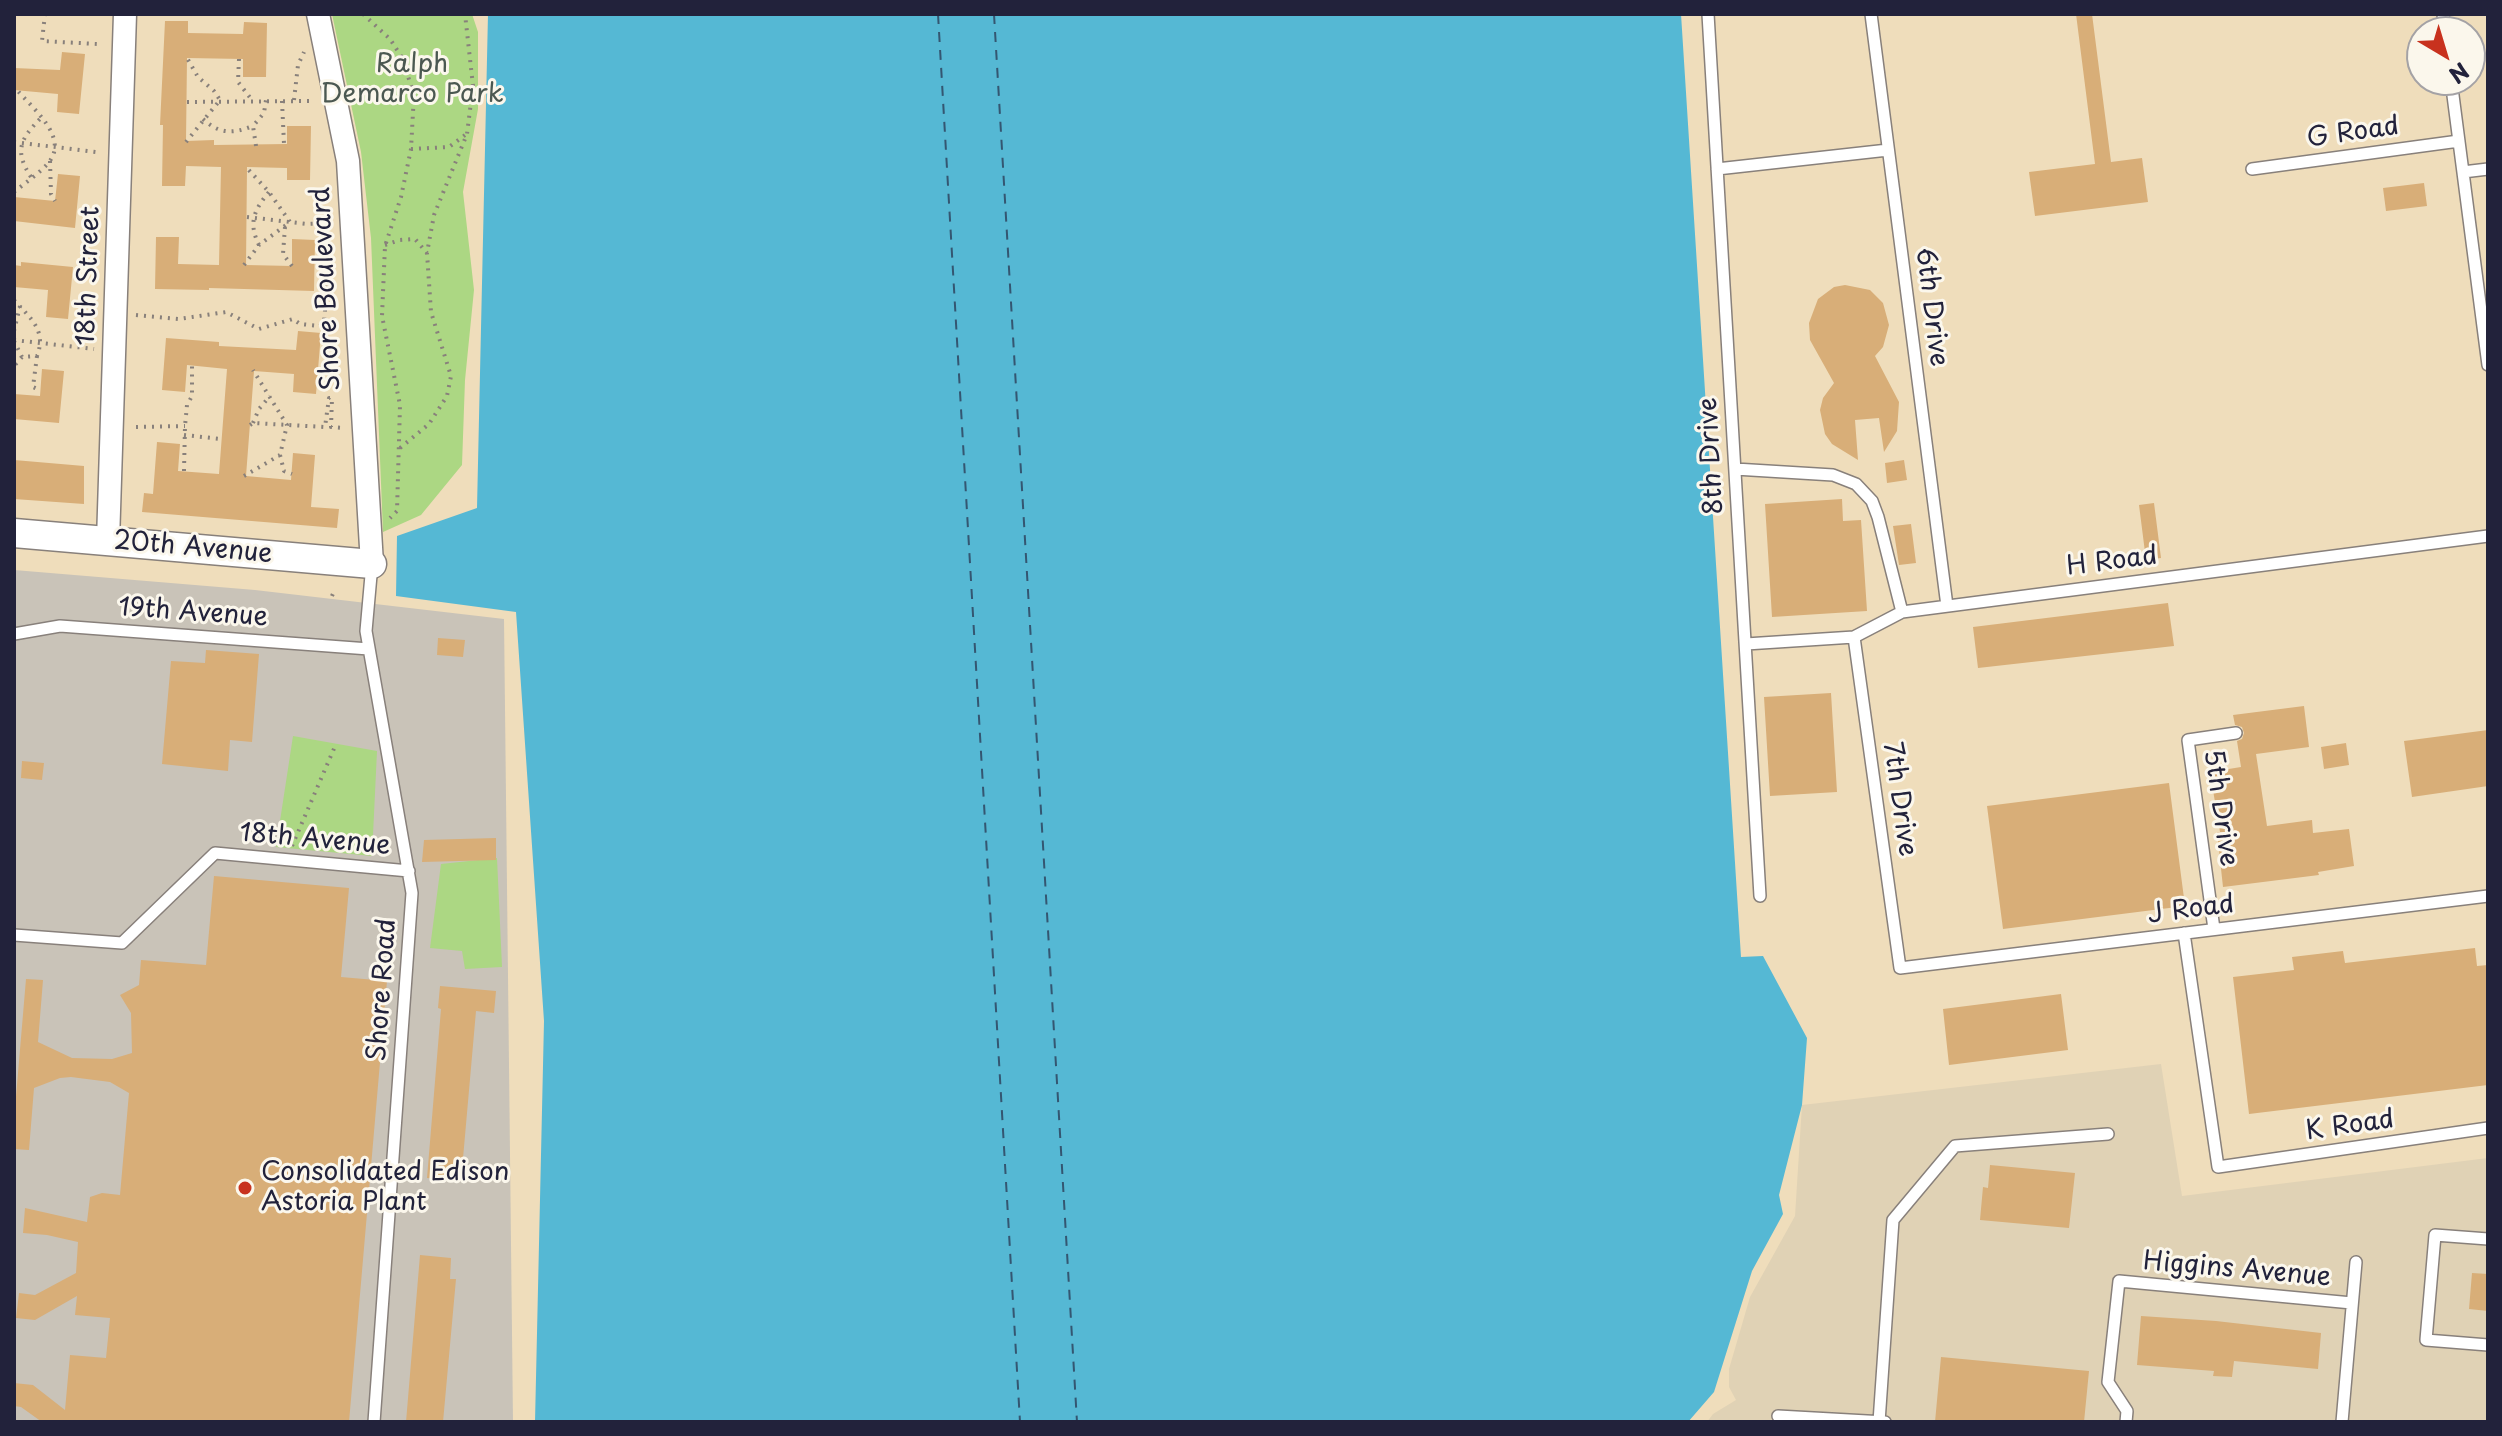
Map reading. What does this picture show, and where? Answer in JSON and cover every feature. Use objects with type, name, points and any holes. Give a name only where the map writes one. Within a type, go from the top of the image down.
[{"type":"street","name":"18th Street","points":[[108,541],[125,14]]},
{"type":"street","name":"Shore Boulevard","points":[[318,14],[348,161],[372,564]]},
{"type":"street","name":"20th Avenue","points":[[14,533],[372,564]]},
{"type":"lane","name":"8th Drive","points":[[1708,14],[1760,896]]},
{"type":"lane","name":"6th Drive","points":[[1871,14],[1947,606]]},
{"type":"lane","points":[[2453,96],[2488,365]]},
{"type":"lane","name":"G Road","points":[[2252,169],[2459,141]]},
{"type":"lane","points":[[1717,169],[1888,150]]},
{"type":"lane","points":[[2463,172],[2488,169]]},
{"type":"lane","points":[[1735,469],[1833,475],[1856,484],[1872,501],[1878,517],[1902,612]]},
{"type":"lane","name":"H Road","points":[[1746,644],[1854,637],[1902,612],[2488,536]]},
{"type":"lane","name":"Shore Road","points":[[372,564],[366,631],[412,893],[374,1422]]},
{"type":"lane","name":"19th Avenue","points":[[14,634],[60,626],[369,649]]},
{"type":"lane","name":"7th Drive","points":[[1854,637],[1900,968]]},
{"type":"lane","name":"5th Drive","points":[[2214,929],[2188,740],[2236,733]]},
{"type":"lane","name":"18th Avenue","points":[[14,935],[122,943],[215,853],[409,871]]},
{"type":"lane","name":"J Road","points":[[1900,968],[2488,896]]},
{"type":"lane","name":"K Road","points":[[2184,933],[2218,1167],[2488,1128]]},
{"type":"lane","points":[[1879,1422],[1893,1220],[1955,1146],[2108,1134]]},
{"type":"lane","points":[[2488,1239],[2435,1235],[2426,1340],[2488,1345]]},
{"type":"lane","points":[[2342,1422],[2356,1262]]},
{"type":"lane","name":"Higgins Avenue","points":[[2126,1422],[2127,1411],[2108,1382],[2119,1281],[2352,1303]]},
{"type":"lane","points":[[1778,1416],[1885,1422]]},
{"type":"path","points":[[45,14],[42,41],[97,44]]},
{"type":"path","points":[[363,14],[390,39],[401,56],[414,94],[411,149],[401,197],[385,246],[382,316],[400,405],[397,511],[385,520]]},
{"type":"path","points":[[400,448],[429,424],[447,396],[451,376],[431,312],[427,253],[434,215],[467,134],[473,86],[465,14]]},
{"type":"path","points":[[294,100],[298,65],[306,48]]},
{"type":"path","points":[[187,58],[198,77],[220,100]]},
{"type":"path","points":[[239,59],[238,82],[252,100]]},
{"type":"path","points":[[18,91],[51,130],[55,147],[50,161],[51,194],[55,201]]},
{"type":"path","points":[[186,142],[220,100]]},
{"type":"path","points":[[203,119],[213,128],[227,132],[253,126],[264,113],[266,100]]},
{"type":"path","points":[[282,101],[284,144]]},
{"type":"path","points":[[187,102],[314,101]]},
{"type":"path","points":[[31,177],[21,161],[21,143],[41,118]]},
{"type":"path","points":[[253,126],[256,146]]},
{"type":"path","points":[[411,149],[449,147],[467,134]]},
{"type":"path","points":[[14,142],[96,152]]},
{"type":"path","points":[[14,192],[50,161]]},
{"type":"path","points":[[246,167],[269,192],[287,224],[283,254],[292,266]]},
{"type":"path","points":[[259,245],[250,216],[269,192]]},
{"type":"path","points":[[250,216],[287,224],[327,224]]},
{"type":"path","points":[[244,265],[259,245],[287,224]]},
{"type":"path","points":[[385,246],[400,240],[415,239],[427,253]]},
{"type":"path","points":[[136,315],[179,319],[226,312],[259,329],[293,319],[300,324],[320,326],[324,322],[328,276],[338,268]]},
{"type":"path","points":[[14,300],[36,323],[42,344],[37,356],[33,387],[40,390]]},
{"type":"path","points":[[14,331],[20,306]]},
{"type":"path","points":[[14,341],[94,349]]},
{"type":"path","points":[[14,341],[22,357]]},
{"type":"path","points":[[14,366],[22,357],[37,356]]},
{"type":"path","points":[[184,471],[184,435],[187,405],[192,396],[192,366]]},
{"type":"path","points":[[253,370],[287,425],[280,455],[284,471],[292,474]]},
{"type":"path","points":[[270,396],[252,424],[343,428]]},
{"type":"path","points":[[329,398],[332,398],[328,427],[329,398]]},
{"type":"path","points":[[136,427],[185,426]]},
{"type":"path","points":[[184,435],[221,439]]},
{"type":"path","points":[[244,476],[280,455]]},
{"type":"path","points":[[332,596],[335,589]]},
{"type":"path","points":[[291,849],[336,744]]},
{"type":"shaded area","points":[[14,570],[255,590],[504,619],[513,1422],[14,1422]]},
{"type":"shaded area","points":[[2161,1064],[2182,1196],[2488,1158],[2488,1422],[1707,1422],[1713,1414],[1736,1400],[1729,1387],[1729,1369],[1750,1297],[1795,1216],[1802,1105]]},
{"type":"green space","name":"Ralph Demarco Park","points":[[332,14],[472,14],[478,32],[478,109],[463,192],[474,290],[465,380],[462,465],[421,515],[383,532],[371,238],[361,152]]},
{"type":"green space","points":[[293,736],[377,751],[372,856],[276,847]]},
{"type":"green space","points":[[497,858],[502,967],[465,969],[462,951],[430,948],[441,864]]},
{"type":"water","points":[[488,14],[1681,14],[1741,957],[1763,956],[1807,1038],[1802,1105],[1779,1195],[1783,1214],[1752,1271],[1714,1392],[1688,1422],[535,1422],[544,1021],[516,612],[396,596],[397,536],[477,508]]},
{"type":"building","points":[[2076,14],[2092,14],[2111,162],[2142,158],[2148,202],[2035,216],[2029,172],[2095,164]]},
{"type":"building","points":[[165,21],[188,21],[188,33],[243,34],[244,22],[267,23],[266,77],[243,77],[243,59],[187,58],[186,141],[214,140],[214,145],[287,144],[287,126],[311,126],[310,180],[287,180],[287,168],[247,167],[246,265],[292,266],[292,239],[315,240],[314,291],[155,289],[156,237],[179,237],[178,264],[219,265],[221,167],[186,166],[185,186],[162,186],[163,125],[160,125]]},
{"type":"building","points":[[62,52],[85,54],[79,114],[57,112],[58,94],[14,90],[14,68],[60,70]]},
{"type":"building","points":[[58,174],[80,176],[75,228],[14,221],[14,197],[55,201]]},
{"type":"building","points":[[2424,183],[2427,206],[2386,211],[2383,188]]},
{"type":"building","points":[[21,262],[73,267],[68,319],[46,317],[48,290],[14,287],[14,265],[21,266]]},
{"type":"building","points":[[1845,285],[1870,290],[1883,303],[1889,325],[1883,347],[1875,356],[1899,402],[1897,431],[1884,452],[1879,418],[1855,420],[1858,460],[1832,444],[1825,434],[1820,410],[1823,398],[1834,383],[1810,340],[1809,323],[1818,299],[1834,287]]},
{"type":"building","points":[[298,331],[321,333],[316,394],[293,392],[294,374],[254,371],[246,476],[291,480],[293,453],[315,455],[311,507],[339,509],[337,528],[142,512],[144,493],[153,494],[157,442],[180,444],[178,471],[219,474],[227,369],[187,365],[185,392],[162,390],[166,338],[219,342],[219,346],[296,350]]},
{"type":"building","points":[[42,369],[64,371],[59,423],[14,419],[14,394],[40,396]]},
{"type":"building","points":[[14,460],[84,466],[84,504],[14,499]]},
{"type":"building","points":[[1904,460],[1907,480],[1887,483],[1885,463]]},
{"type":"building","points":[[1842,499],[1843,521],[1861,520],[1867,611],[1772,617],[1765,504]]},
{"type":"building","points":[[2154,503],[2161,558],[2146,560],[2139,505]]},
{"type":"building","points":[[1911,524],[1916,563],[1899,565],[1893,526]]},
{"type":"building","points":[[2168,603],[2174,646],[1978,668],[1973,627]]},
{"type":"building","points":[[438,638],[465,640],[463,657],[437,655]]},
{"type":"building","points":[[206,650],[259,654],[252,742],[230,740],[228,771],[162,764],[171,661],[205,663]]},
{"type":"building","points":[[1831,693],[1837,792],[1770,796],[1764,697]]},
{"type":"building","points":[[2304,706],[2309,747],[2256,754],[2267,826],[2312,820],[2313,833],[2349,829],[2354,866],[2318,872],[2319,875],[2223,887],[2217,832],[2220,832],[2210,772],[2241,767],[2237,741],[2242,739],[2244,733],[2242,727],[2235,725],[2233,715]]},
{"type":"building","points":[[2488,730],[2488,786],[2412,797],[2404,741]]},
{"type":"building","points":[[2346,743],[2349,765],[2324,769],[2321,747]]},
{"type":"building","points":[[22,761],[44,763],[42,780],[21,778]]},
{"type":"building","points":[[2169,783],[2185,906],[2003,929],[1987,806]]},
{"type":"building","points":[[496,838],[496,860],[422,862],[424,840]]},
{"type":"building","name":"Consolidated Edison Astoria Plant","points":[[214,876],[349,888],[341,977],[387,981],[349,1422],[42,1422],[21,1407],[14,1406],[14,1383],[33,1385],[65,1410],[70,1355],[106,1358],[110,1318],[75,1315],[77,1296],[35,1320],[16,1318],[19,1293],[35,1295],[76,1273],[78,1242],[23,1233],[25,1208],[87,1222],[90,1197],[102,1193],[120,1195],[129,1093],[110,1082],[71,1077],[34,1088],[29,1150],[14,1149],[26,979],[43,980],[38,1042],[72,1058],[112,1059],[132,1053],[131,1013],[120,995],[139,985],[141,960],[206,965]]},
{"type":"building","points":[[2475,948],[2477,966],[2488,965],[2488,1085],[2249,1114],[2233,977],[2294,970],[2292,957],[2343,951],[2345,963]]},
{"type":"building","points":[[440,986],[496,991],[494,1013],[476,1011],[461,1181],[427,1178],[441,1009],[438,1008]]},
{"type":"building","points":[[2061,994],[2068,1050],[1949,1065],[1943,1009]]},
{"type":"building","points":[[1990,1165],[2075,1173],[2069,1228],[1980,1220],[1983,1187],[1988,1188]]},
{"type":"building","points":[[420,1255],[451,1258],[450,1279],[456,1279],[443,1422],[406,1422]]},
{"type":"building","points":[[2472,1273],[2488,1274],[2488,1311],[2469,1309]]},
{"type":"building","points":[[2141,1316],[2321,1333],[2318,1369],[2234,1361],[2232,1377],[2213,1376],[2214,1371],[2137,1365]]},
{"type":"building","points":[[1941,1357],[2089,1371],[2084,1422],[1935,1422]]},
{"type":"ferry route","points":[[938,14],[1020,1422]]},
{"type":"ferry route","points":[[994,14],[1077,1422]]},
{"type":"place","name":"Consolidated Edison Astoria Plant","points":[[245,1188]]}]
